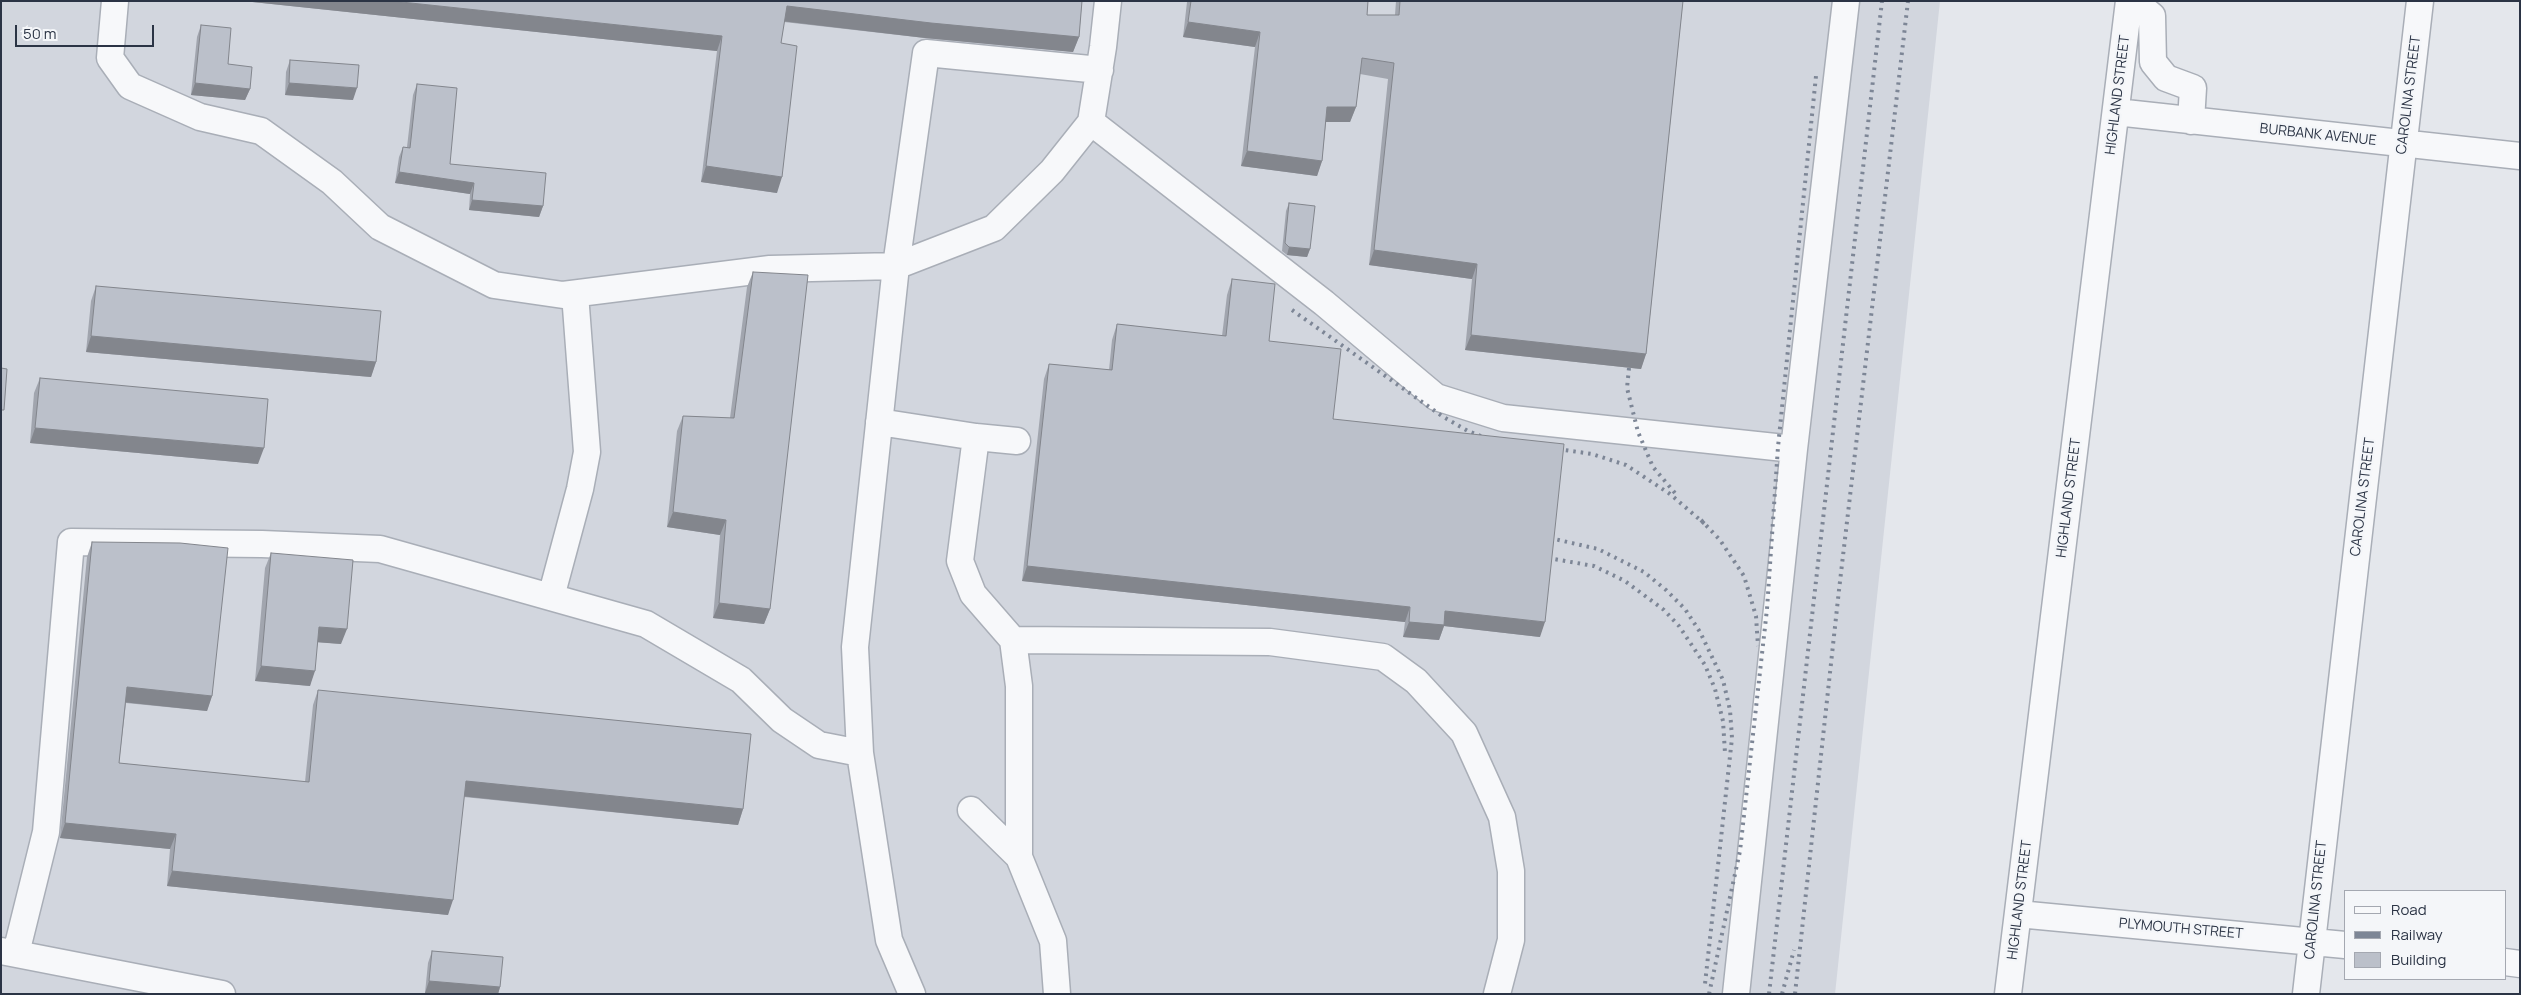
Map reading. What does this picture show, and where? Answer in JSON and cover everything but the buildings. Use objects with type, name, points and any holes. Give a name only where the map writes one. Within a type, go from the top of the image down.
[{"type":"street","points":[[115,1],[110,58],[130,86],[200,117],[261,131],[332,182],[380,227],[494,285],[563,296],[770,269],[896,266],[994,228],[1052,171],[1091,122],[1100,70],[1108,1]]},
{"type":"street","points":[[1736,994],[1794,449],[1846,1]]},
{"type":"street","name":"HIGHLAND STREET","points":[[2008,994],[2129,1]]},
{"type":"street","points":[[2134,1],[2152,16],[2153,62],[2166,78],[2193,88],[2191,121]]},
{"type":"street","name":"CAROLINA STREET","points":[[2306,994],[2420,1]]},
{"type":"street","points":[[912,994],[889,940],[860,754],[855,647],[896,266],[926,53],[1100,70]]},
{"type":"street","name":"BURBANK AVENUE","points":[[2116,112],[2520,156]]},
{"type":"street","points":[[1091,122],[1324,303],[1436,397],[1503,418],[1794,449]]},
{"type":"street","points":[[551,597],[580,489],[587,452],[575,294]]},
{"type":"street","points":[[879,422],[976,437],[1018,441]]},
{"type":"street","points":[[976,437],[960,561],[972,594],[1013,640],[1019,686],[1019,857],[1052,941],[1057,994]]},
{"type":"street","points":[[222,994],[174,989],[8,952],[46,832],[70,542],[262,544],[380,549],[646,624],[740,680],[782,720],[819,745],[860,754]]},
{"type":"street","points":[[1013,640],[1270,642],[1383,657],[1416,680],[1464,734],[1502,817],[1511,871],[1511,940],[1497,994]]},
{"type":"street","points":[[971,810],[1019,857]]},
{"type":"street","name":"PLYMOUTH STREET","points":[[2018,914],[2344,945]]},
{"type":"street","points":[[2506,962],[2520,964]]},
{"type":"shaded area","points":[[1,1],[1940,1],[1835,994],[1,994]]},
{"type":"railway","points":[[1769,994],[1882,1]]},
{"type":"railway","points":[[1795,994],[1839,590],[1908,1]]},
{"type":"railway","points":[[1709,994],[1740,851],[1767,609],[1778,447],[1816,76]]},
{"type":"railway","points":[[1292,310],[1442,416],[1468,431],[1491,440]]},
{"type":"railway","points":[[1629,368],[1627,388],[1638,432],[1653,467],[1675,493]]},
{"type":"railway","points":[[1551,448],[1592,454],[1626,465],[1670,494],[1706,525]]},
{"type":"railway","points":[[1701,520],[1720,540],[1744,576],[1756,616],[1758,646]]},
{"type":"railway","points":[[1550,538],[1598,549],[1644,572],[1666,590],[1685,609],[1700,632],[1723,680],[1730,710],[1732,738],[1705,984]]},
{"type":"railway","points":[[1548,558],[1594,566],[1625,581],[1664,610],[1679,626],[1705,665],[1715,689],[1723,721],[1725,753]]},
{"type":"railway","points":[[1782,994],[1794,950]]}]
